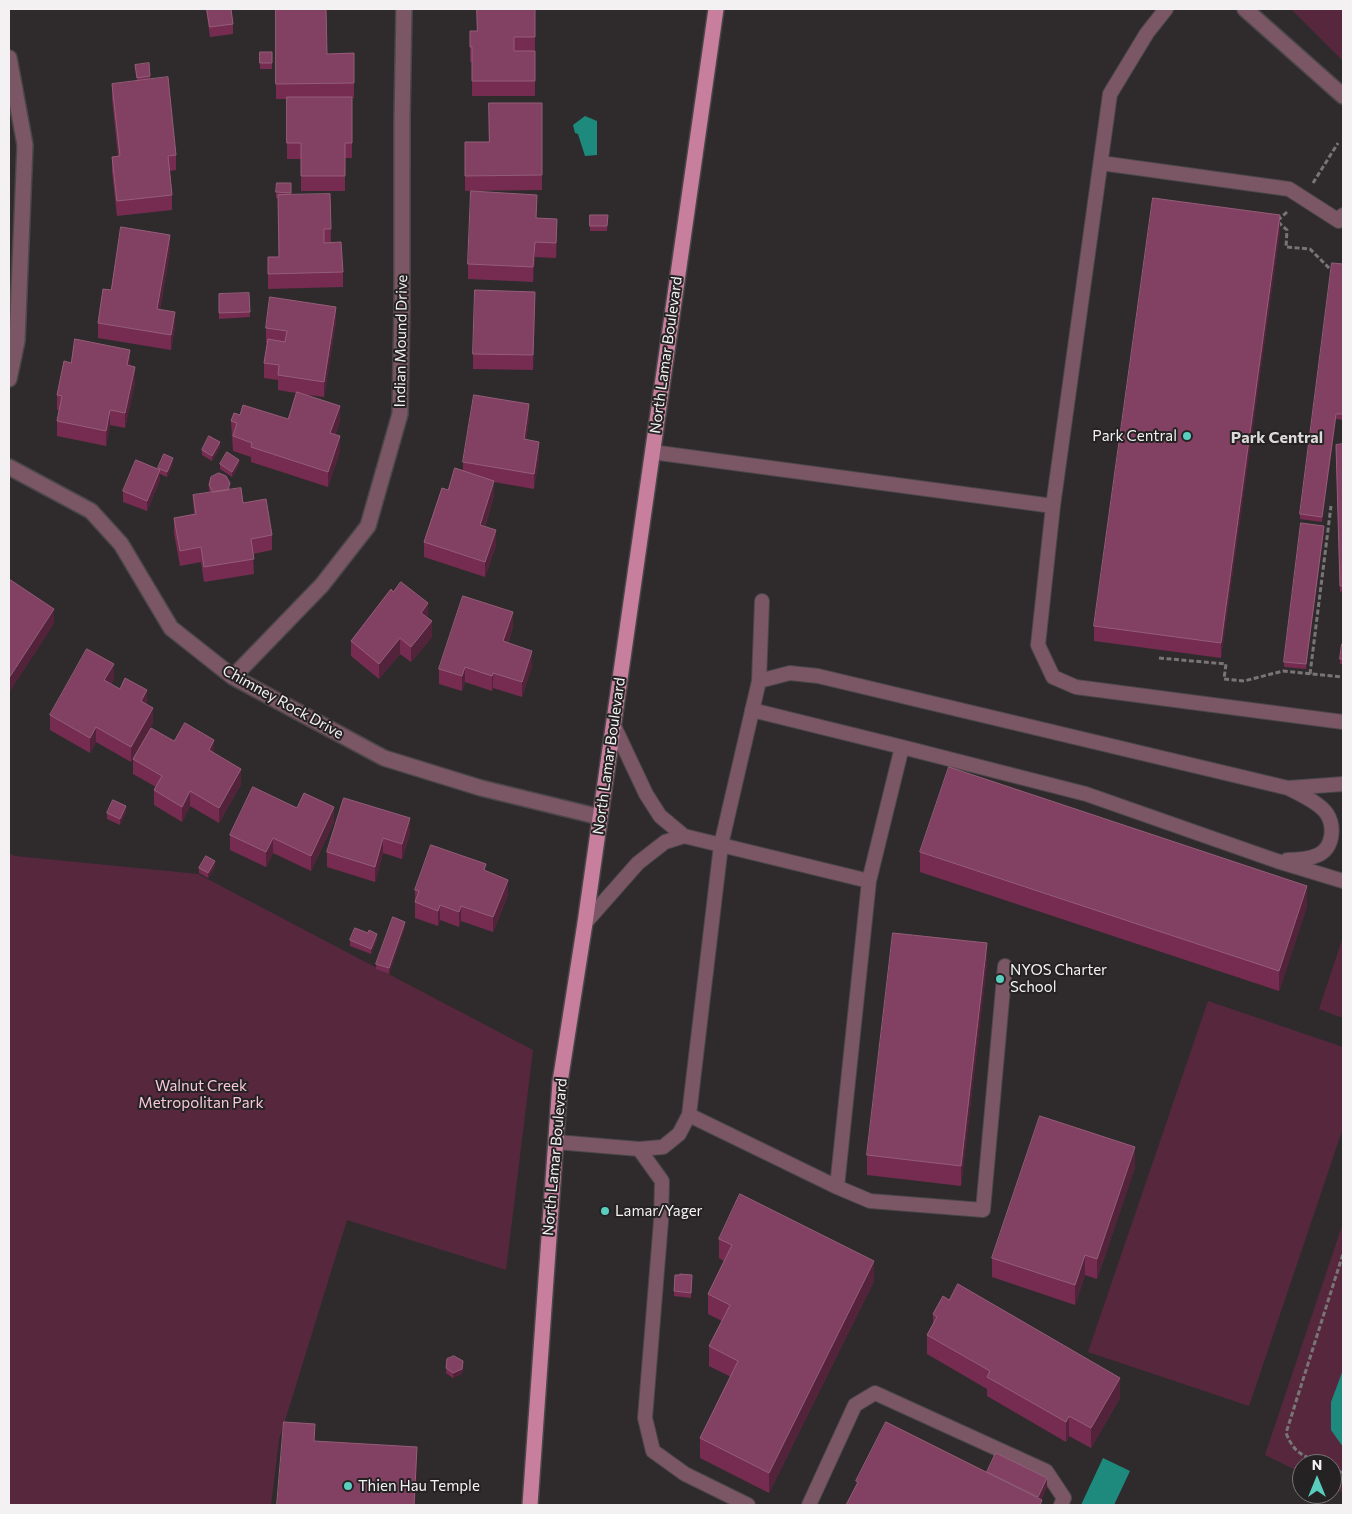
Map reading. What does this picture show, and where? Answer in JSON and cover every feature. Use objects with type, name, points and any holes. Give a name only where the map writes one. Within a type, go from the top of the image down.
[{"type":"main road","name":"North Lamar Boulevard","points":[[530,1505],[560,1082],[585,923],[716,9]]},
{"type":"street","name":"Indian Mound Drive","points":[[233,677],[322,585],[368,526],[400,414],[404,9]]},
{"type":"street","points":[[1245,9],[1343,96]]},
{"type":"street","points":[[9,58],[25,145],[16,341],[9,379]]},
{"type":"street","name":"Chimney Rock Drive","points":[[9,468],[91,511],[121,544],[171,628],[233,677],[384,758],[481,788],[600,817]]},
{"type":"lane","points":[[1166,9],[1147,33],[1110,94],[1053,506],[1038,645],[1053,677],[1076,687],[1343,722]]},
{"type":"lane","points":[[1101,163],[1289,189],[1342,220]]},
{"type":"lane","points":[[652,452],[1053,506]]},
{"type":"lane","points":[[556,1142],[639,1149],[663,1147],[679,1134],[689,1115],[721,845],[759,681],[762,601]]},
{"type":"lane","points":[[759,681],[790,673],[818,676],[1288,788],[1312,801],[1327,813],[1333,829],[1330,844],[1320,855],[1277,861]]},
{"type":"lane","points":[[752,710],[1086,794],[1277,861],[1343,881]]},
{"type":"lane","points":[[613,724],[646,794],[660,816],[684,836],[869,881]]},
{"type":"lane","points":[[837,1187],[869,881],[902,747]]},
{"type":"lane","points":[[1288,788],[1343,784]]},
{"type":"lane","points":[[585,923],[638,863],[665,842],[684,836]]},
{"type":"lane","points":[[689,1115],[837,1187],[870,1201],[983,1210],[1005,966]]},
{"type":"lane","points":[[639,1149],[662,1181],[661,1221],[645,1418],[653,1451],[685,1474],[748,1505]]},
{"type":"lane","points":[[808,1505],[855,1405],[875,1392],[1046,1472],[1064,1498],[1061,1505]]},
{"type":"path","points":[[1310,674],[1331,506]]},
{"type":"path","points":[[1159,658],[1226,664],[1224,679],[1244,681],[1283,671],[1343,677]]},
{"type":"path","points":[[1301,1454],[1297,1452],[1290,1443],[1286,1433],[1343,1254]]},
{"type":"green space","points":[[1291,9],[1343,9],[1343,61]]},
{"type":"green space","name":"Walnut Creek Metropolitan Park","points":[[9,853],[15,856],[198,874],[533,1050],[506,1270],[347,1220],[279,1440],[271,1505],[9,1505]]},
{"type":"green space","points":[[1343,937],[1343,1018],[1319,1009]]},
{"type":"green space","points":[[1208,1001],[1343,1047],[1343,1128],[1249,1406],[1088,1352]]},
{"type":"green space","points":[[1343,1223],[1343,1493],[1342,1454],[1292,1454],[1292,1468],[1265,1455]]},
{"type":"shaded area","points":[[585,116],[597,121],[597,155],[585,156],[578,134],[575,133],[573,125]]},
{"type":"shaded area","points":[[1343,1370],[1343,1447],[1331,1430],[1331,1402]]},
{"type":"shaded area","points":[[1103,1458],[1130,1471],[1114,1505],[1081,1505]]},
{"type":"building","points":[[207,9],[231,9],[233,24],[210,27]]},
{"type":"building","points":[[276,9],[326,9],[327,54],[354,53],[354,83],[276,84]]},
{"type":"building","points":[[477,9],[535,9],[535,37],[514,37],[514,51],[535,51],[535,81],[472,81],[470,31],[477,31]]},
{"type":"building","points":[[260,52],[272,52],[272,63],[260,63]]},
{"type":"building","points":[[149,63],[150,76],[137,78],[135,65]]},
{"type":"building","points":[[168,77],[176,155],[168,156],[172,195],[117,201],[112,157],[120,156],[112,84]]},
{"type":"building","points":[[287,97],[352,97],[352,143],[345,143],[345,176],[301,176],[301,143],[287,143]]},
{"type":"building","points":[[489,103],[542,103],[542,175],[465,176],[465,142],[489,142]]},
{"type":"building","points":[[277,183],[291,183],[291,193],[276,192]]},
{"type":"building","points":[[471,191],[537,195],[536,218],[557,219],[556,243],[535,242],[533,267],[468,264]]},
{"type":"building","points":[[330,194],[331,229],[324,229],[324,243],[341,242],[343,272],[268,274],[268,257],[279,257],[278,195]]},
{"type":"building","name":"Park Central","points":[[1153,198],[1280,215],[1221,643],[1094,626]]},
{"type":"building","points":[[590,215],[608,215],[607,226],[590,226]]},
{"type":"building","points":[[121,227],[170,235],[157,309],[175,312],[171,335],[98,323],[103,289],[111,290]]},
{"type":"building","points":[[1332,263],[1343,264],[1343,414],[1336,414],[1322,517],[1300,514]]},
{"type":"building","points":[[475,290],[535,292],[533,355],[473,354]]},
{"type":"building","points":[[249,293],[250,312],[219,313],[219,294]]},
{"type":"building","points":[[270,297],[336,307],[324,382],[278,375],[279,365],[264,363],[268,339],[285,342],[287,331],[266,328]]},
{"type":"building","points":[[75,339],[130,350],[127,365],[135,367],[125,413],[110,410],[106,431],[57,421],[62,396],[57,395],[64,361],[71,363]]},
{"type":"building","points":[[297,392],[340,406],[330,433],[340,436],[328,472],[251,447],[252,443],[233,436],[237,423],[231,421],[234,413],[240,415],[243,405],[288,419]]},
{"type":"building","points":[[474,395],[529,404],[524,439],[539,442],[534,474],[463,462]]},
{"type":"building","points":[[209,436],[220,442],[212,456],[202,450]]},
{"type":"building","points":[[1343,444],[1343,586],[1340,586],[1336,445]]},
{"type":"building","points":[[227,452],[239,460],[232,472],[220,464]]},
{"type":"building","points":[[164,454],[173,458],[167,472],[158,468]]},
{"type":"building","points":[[136,460],[160,470],[147,501],[123,491]]},
{"type":"building","points":[[455,468],[494,481],[480,525],[496,530],[485,562],[424,542],[442,488],[448,490]]},
{"type":"building","points":[[219,473],[226,476],[230,483],[228,490],[213,492],[209,485],[211,477]]},
{"type":"building","points":[[241,488],[243,503],[266,499],[272,535],[251,539],[254,559],[204,567],[201,547],[180,551],[174,518],[196,514],[193,495]]},
{"type":"building","points":[[1301,523],[1324,526],[1306,664],[1284,662]]},
{"type":"building","points":[[9,579],[54,609],[9,678]]},
{"type":"building","points":[[401,582],[428,603],[421,613],[432,621],[411,647],[400,638],[379,664],[351,641],[391,589],[393,592]]},
{"type":"building","points":[[463,596],[513,612],[503,641],[532,651],[522,682],[493,673],[492,676],[465,667],[462,676],[439,669]]},
{"type":"building","points":[[1342,644],[1343,659],[1340,659]]},
{"type":"building","points":[[87,649],[114,664],[104,680],[120,689],[125,678],[147,690],[141,701],[153,708],[131,747],[96,727],[90,738],[50,715]]},
{"type":"building","points":[[185,723],[214,740],[209,750],[241,769],[219,808],[190,791],[182,807],[154,790],[162,776],[133,759],[151,728],[174,741]]},
{"type":"building","points":[[949,767],[1307,886],[1279,971],[920,852]]},
{"type":"building","points":[[253,787],[297,808],[304,793],[334,807],[311,856],[273,838],[266,852],[230,835]]},
{"type":"building","points":[[344,798],[410,818],[402,844],[383,838],[375,867],[327,852]]},
{"type":"building","points":[[113,800],[126,806],[120,819],[107,813]]},
{"type":"building","points":[[431,845],[486,864],[484,870],[508,880],[493,917],[461,906],[459,912],[440,905],[438,911],[415,902],[419,891],[415,890]]},
{"type":"building","points":[[206,856],[215,861],[208,873],[199,868]]},
{"type":"building","points":[[393,917],[405,922],[389,968],[376,964]]},
{"type":"building","points":[[355,928],[368,933],[369,930],[377,934],[371,949],[350,940]]},
{"type":"building","points":[[893,933],[987,943],[961,1166],[867,1155]]},
{"type":"building","points":[[1040,1116],[1135,1147],[1097,1259],[1085,1255],[1075,1285],[992,1258]]},
{"type":"building","points":[[740,1194],[874,1261],[769,1473],[700,1438],[738,1361],[709,1346],[730,1305],[708,1294],[732,1245],[719,1239]]},
{"type":"building","points":[[675,1275],[692,1275],[691,1293],[674,1291]]},
{"type":"building","points":[[958,1284],[1120,1378],[1091,1428],[1069,1416],[1066,1422],[987,1377],[990,1371],[927,1335],[937,1317],[933,1314],[943,1296],[949,1300]]},
{"type":"building","points":[[454,1356],[463,1361],[462,1369],[453,1373],[446,1368],[447,1359]]},
{"type":"building","name":"Thien Hau Temple","points":[[284,1422],[315,1424],[314,1441],[417,1447],[414,1505],[277,1505]]},
{"type":"building","points":[[886,1422],[1042,1500],[1040,1505],[846,1505]]},
{"type":"building","points":[[996,1453],[1047,1478],[1038,1497],[987,1472]]},
{"type":"place","name":"Park Central","points":[[1187,436]]},
{"type":"place","name":"NYOS Charter School","points":[[1000,979]]},
{"type":"place","name":"Lamar/Yager","points":[[605,1211]]},
{"type":"place","name":"Thien Hau Temple","points":[[348,1486]]},
{"type":"district","name":"Park Central","points":[[1277,438]]}]
